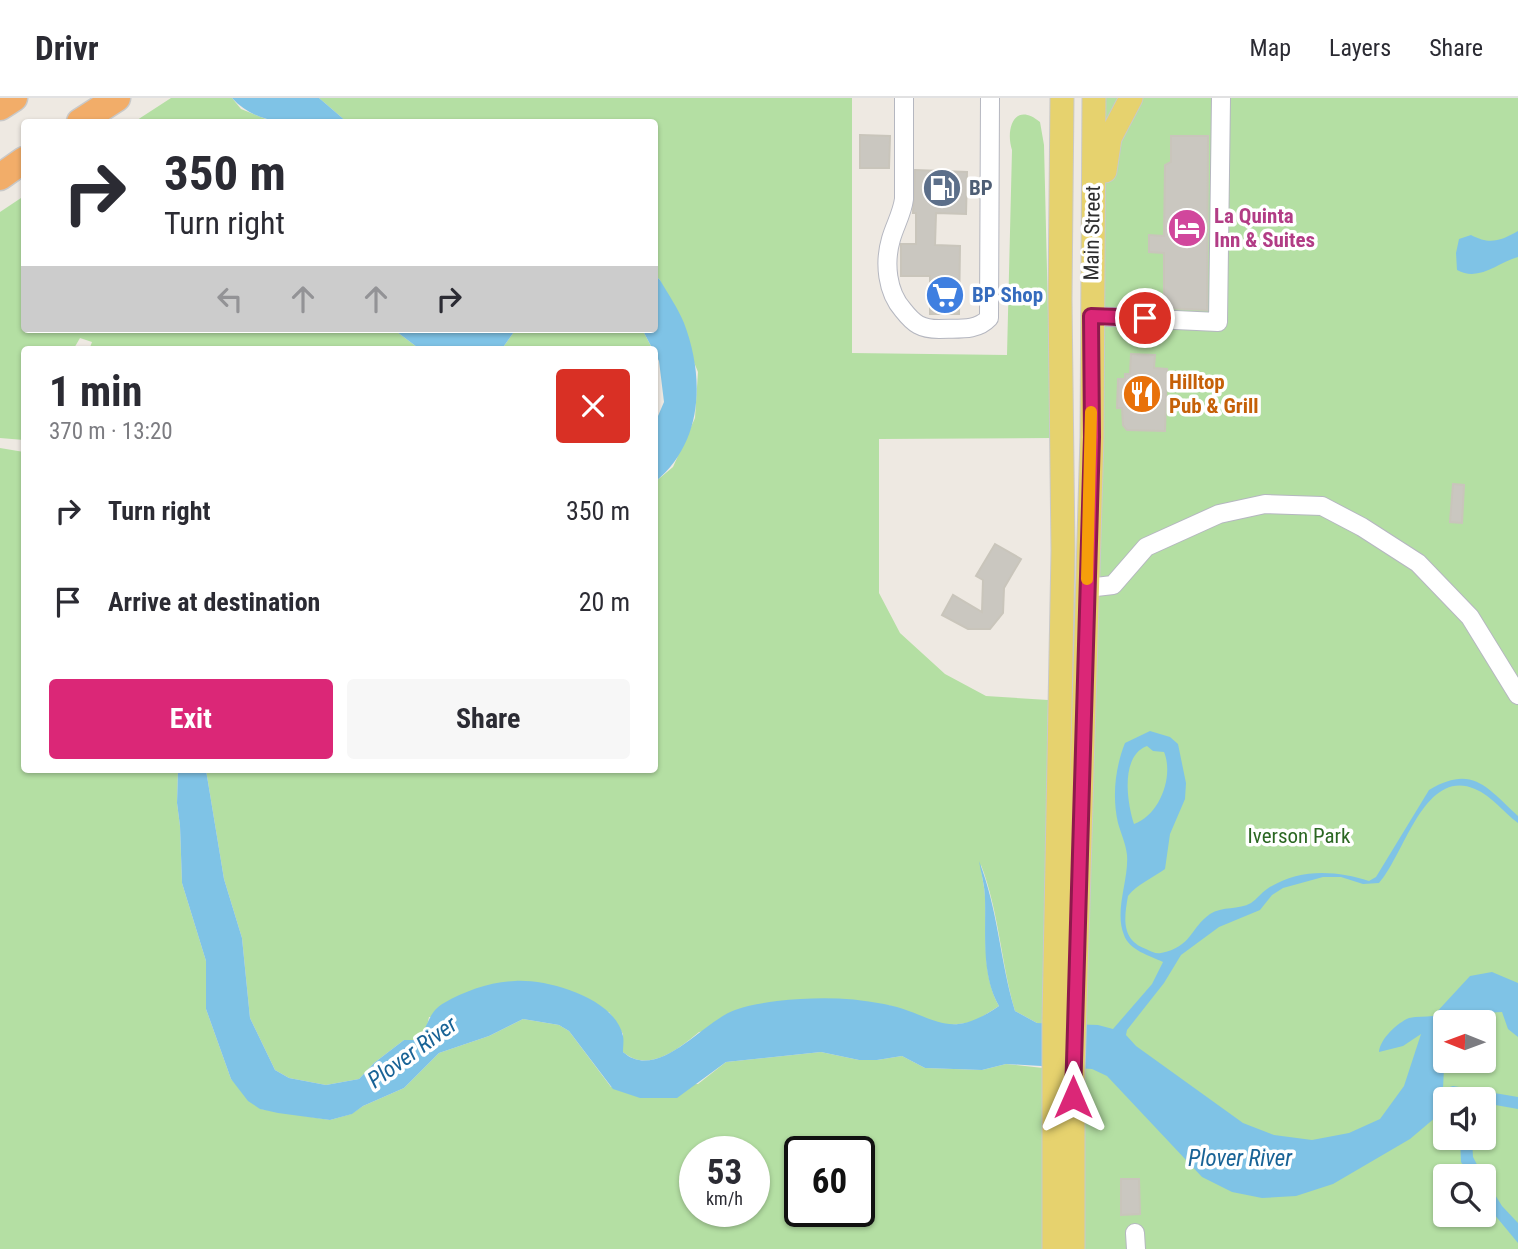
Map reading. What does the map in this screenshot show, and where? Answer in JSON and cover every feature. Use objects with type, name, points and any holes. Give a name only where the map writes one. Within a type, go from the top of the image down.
[{"type":"highway","points":[[0,107],[14,98]]},
{"type":"highway","points":[[85,119],[117,98]]},
{"type":"highway","points":[[0,177],[21,162]]},
{"type":"main road","points":[[1063,98],[1073,111],[1077,127],[1078,235],[1091,271]]},
{"type":"main road","name":"Main Street","points":[[1063,98],[1060,299],[1064,465],[1064,1071],[1073,1249]]},
{"type":"main road","name":"Main Street","points":[[1064,1021],[1091,465],[1094,98]]},
{"type":"main road","points":[[1091,271],[1102,206],[1106,151],[1131,98]]},
{"type":"main road","name":"Main Street","points":[[1054,1249],[1064,1071]]},
{"type":"lane","points":[[905,98],[904,199],[902,215],[890,243],[889,284],[895,302],[916,324],[926,329],[977,327],[989,318],[990,98]]},
{"type":"lane","points":[[1091,316],[1218,322],[1221,98]]},
{"type":"lane","points":[[1064,465],[1091,465]]},
{"type":"lane","points":[[1087,588],[1113,585],[1146,547],[1219,514],[1265,504],[1322,506],[1362,527],[1418,563],[1470,617],[1518,695]]},
{"type":"green space","points":[[171,98],[232,98],[241,109],[266,119],[139,119]]},
{"type":"green space","points":[[319,98],[852,98],[852,353],[1007,355],[1012,150],[1010,133],[1018,116],[1024,114],[1040,122],[1044,145],[1051,438],[879,439],[879,593],[900,633],[945,674],[986,696],[1048,700],[1044,1024],[1015,1011],[992,901],[981,865],[985,894],[987,967],[993,994],[999,1006],[974,1022],[943,1026],[888,1005],[699,1032],[663,1056],[643,1060],[623,1052],[623,1034],[609,1012],[429,1017],[426,1031],[416,1040],[404,1040],[374,1063],[359,1079],[326,1085],[289,1078],[275,1070],[250,1018],[242,938],[224,879],[206,773],[658,773],[658,480],[673,467],[695,418],[698,372],[658,278],[658,119],[344,119]]},
{"type":"green space","name":"Iverson Park","points":[[1094,98],[1518,98],[1518,1249],[1074,1249]]},
{"type":"green space","points":[[21,198],[21,333],[398,333],[416,346],[90,346],[92,342],[80,338],[75,346],[21,346],[21,440],[0,438],[0,212]]},
{"type":"green space","points":[[513,333],[644,333],[651,346],[504,346]]},
{"type":"green space","points":[[0,448],[21,452],[21,773],[178,773],[182,883],[206,961],[206,1009],[231,1079],[261,1109],[330,1120],[351,1114],[404,1088],[439,1053],[489,1036],[523,1019],[559,1025],[569,1031],[611,1087],[698,1084],[726,1062],[821,1052],[859,1060],[902,1056],[925,1068],[982,1070],[1006,1064],[1043,1068],[1042,1249],[0,1249]]},
{"type":"water","points":[[232,98],[319,98],[344,119],[268,119],[244,108]]},
{"type":"water","points":[[1518,231],[1518,257],[1480,273],[1457,270],[1459,239],[1471,235],[1484,240],[1495,240]]},
{"type":"water","points":[[658,278],[684,323],[691,344],[697,387],[691,429],[683,448],[658,479],[658,416],[664,402],[658,346],[651,346],[644,333],[658,333]]},
{"type":"water","points":[[398,333],[513,333],[504,346],[416,346]]},
{"type":"water","name":"Plover River","points":[[1150,731],[1170,737],[1178,744],[1186,783],[1185,799],[1170,834],[1165,869],[1131,892],[1125,920],[1132,940],[1157,953],[1171,950],[1185,942],[1210,914],[1246,905],[1267,889],[1291,877],[1330,873],[1369,881],[1376,877],[1429,790],[1444,783],[1468,779],[1478,783],[1518,816],[1518,823],[1475,789],[1457,786],[1442,791],[1417,818],[1379,883],[1363,884],[1341,877],[1323,877],[1283,888],[1272,895],[1260,910],[1219,927],[1181,955],[1164,983],[1127,1030],[1126,1035],[1136,1046],[1243,1123],[1274,1135],[1312,1140],[1349,1133],[1380,1119],[1404,1086],[1421,1034],[1403,1046],[1379,1052],[1380,1047],[1394,1028],[1404,1020],[1433,1016],[1433,1073],[1444,1073],[1443,1087],[1433,1087],[1433,1120],[1410,1139],[1333,1184],[1296,1196],[1262,1198],[1232,1192],[1202,1177],[1107,1076],[1092,1069],[1006,1064],[982,1070],[925,1068],[902,1056],[859,1060],[821,1052],[726,1062],[677,1098],[640,1098],[613,1089],[569,1031],[559,1025],[523,1019],[489,1036],[439,1053],[404,1088],[363,1106],[352,1114],[330,1120],[278,1113],[260,1109],[248,1101],[231,1079],[206,1009],[206,961],[182,883],[178,773],[206,773],[224,879],[242,938],[250,1018],[275,1070],[289,1078],[326,1085],[359,1079],[374,1063],[404,1040],[416,1040],[434,1011],[444,1003],[478,988],[515,981],[545,983],[594,1001],[617,1023],[623,1036],[623,1052],[637,1060],[651,1060],[665,1055],[735,1010],[777,1001],[818,998],[857,1000],[902,1008],[941,1023],[966,1023],[999,1006],[989,981],[987,967],[985,894],[979,861],[991,898],[1015,1011],[1037,1023],[1098,1025],[1113,1029],[1152,984],[1163,962],[1130,945],[1121,926],[1127,855],[1116,813],[1117,772],[1125,743]],"holes":[[[1147,746],[1153,751],[1164,752],[1167,762],[1166,783],[1158,804],[1134,824],[1128,793],[1129,770],[1133,759],[1138,751]]]},
{"type":"water","name":"Plover River","points":[[1492,972],[1518,983],[1518,1037],[1508,1029],[1502,1012],[1439,1010],[1470,976]]},
{"type":"water","name":"Plover River","points":[[1496,1093],[1518,1097],[1518,1109],[1496,1105]]},
{"type":"water","points":[[1460,1150],[1473,1150],[1477,1164],[1461,1162]]},
{"type":"water","points":[[1496,1196],[1518,1223],[1518,1243],[1496,1216]]},
{"type":"building","points":[[860,135],[890,136],[889,168],[860,168]]},
{"type":"building","name":"La Quinta Inn & Suites","points":[[1171,136],[1208,136],[1207,310],[1164,308],[1164,253],[1149,252],[1149,235],[1164,236],[1165,165],[1171,162]]},
{"type":"building","points":[[915,170],[967,172],[966,214],[936,213],[935,245],[960,246],[959,314],[930,314],[930,276],[901,276],[901,244],[916,244],[916,213],[913,213]]},
{"type":"building","name":"Hilltop Pub & Grill","points":[[1131,354],[1155,355],[1154,368],[1167,369],[1165,431],[1127,430],[1123,425],[1122,408],[1117,408],[1118,379],[1125,379],[1125,374],[1130,374]]},
{"type":"building","points":[[1453,484],[1464,485],[1462,523],[1450,522]]},
{"type":"building","points":[[995,544],[1021,559],[1004,588],[1003,613],[990,629],[968,629],[942,615],[953,595],[982,612],[983,580],[976,576]]},
{"type":"building","points":[[1121,1179],[1139,1179],[1140,1214],[1121,1215]]},
{"type":"slow traffic","points":[[1087,579],[1091,412]]},
{"type":"place","name":"BP","points":[[942,188]]},
{"type":"place","name":"La Quinta Inn & Suites","points":[[1187,228]]},
{"type":"place","name":"BP Shop","points":[[945,295]]},
{"type":"place","name":"Hilltop Pub & Grill","points":[[1142,394]]},
{"type":"route","points":[[1073,1097],[1092,437],[1091,316],[1145,318]]}]
